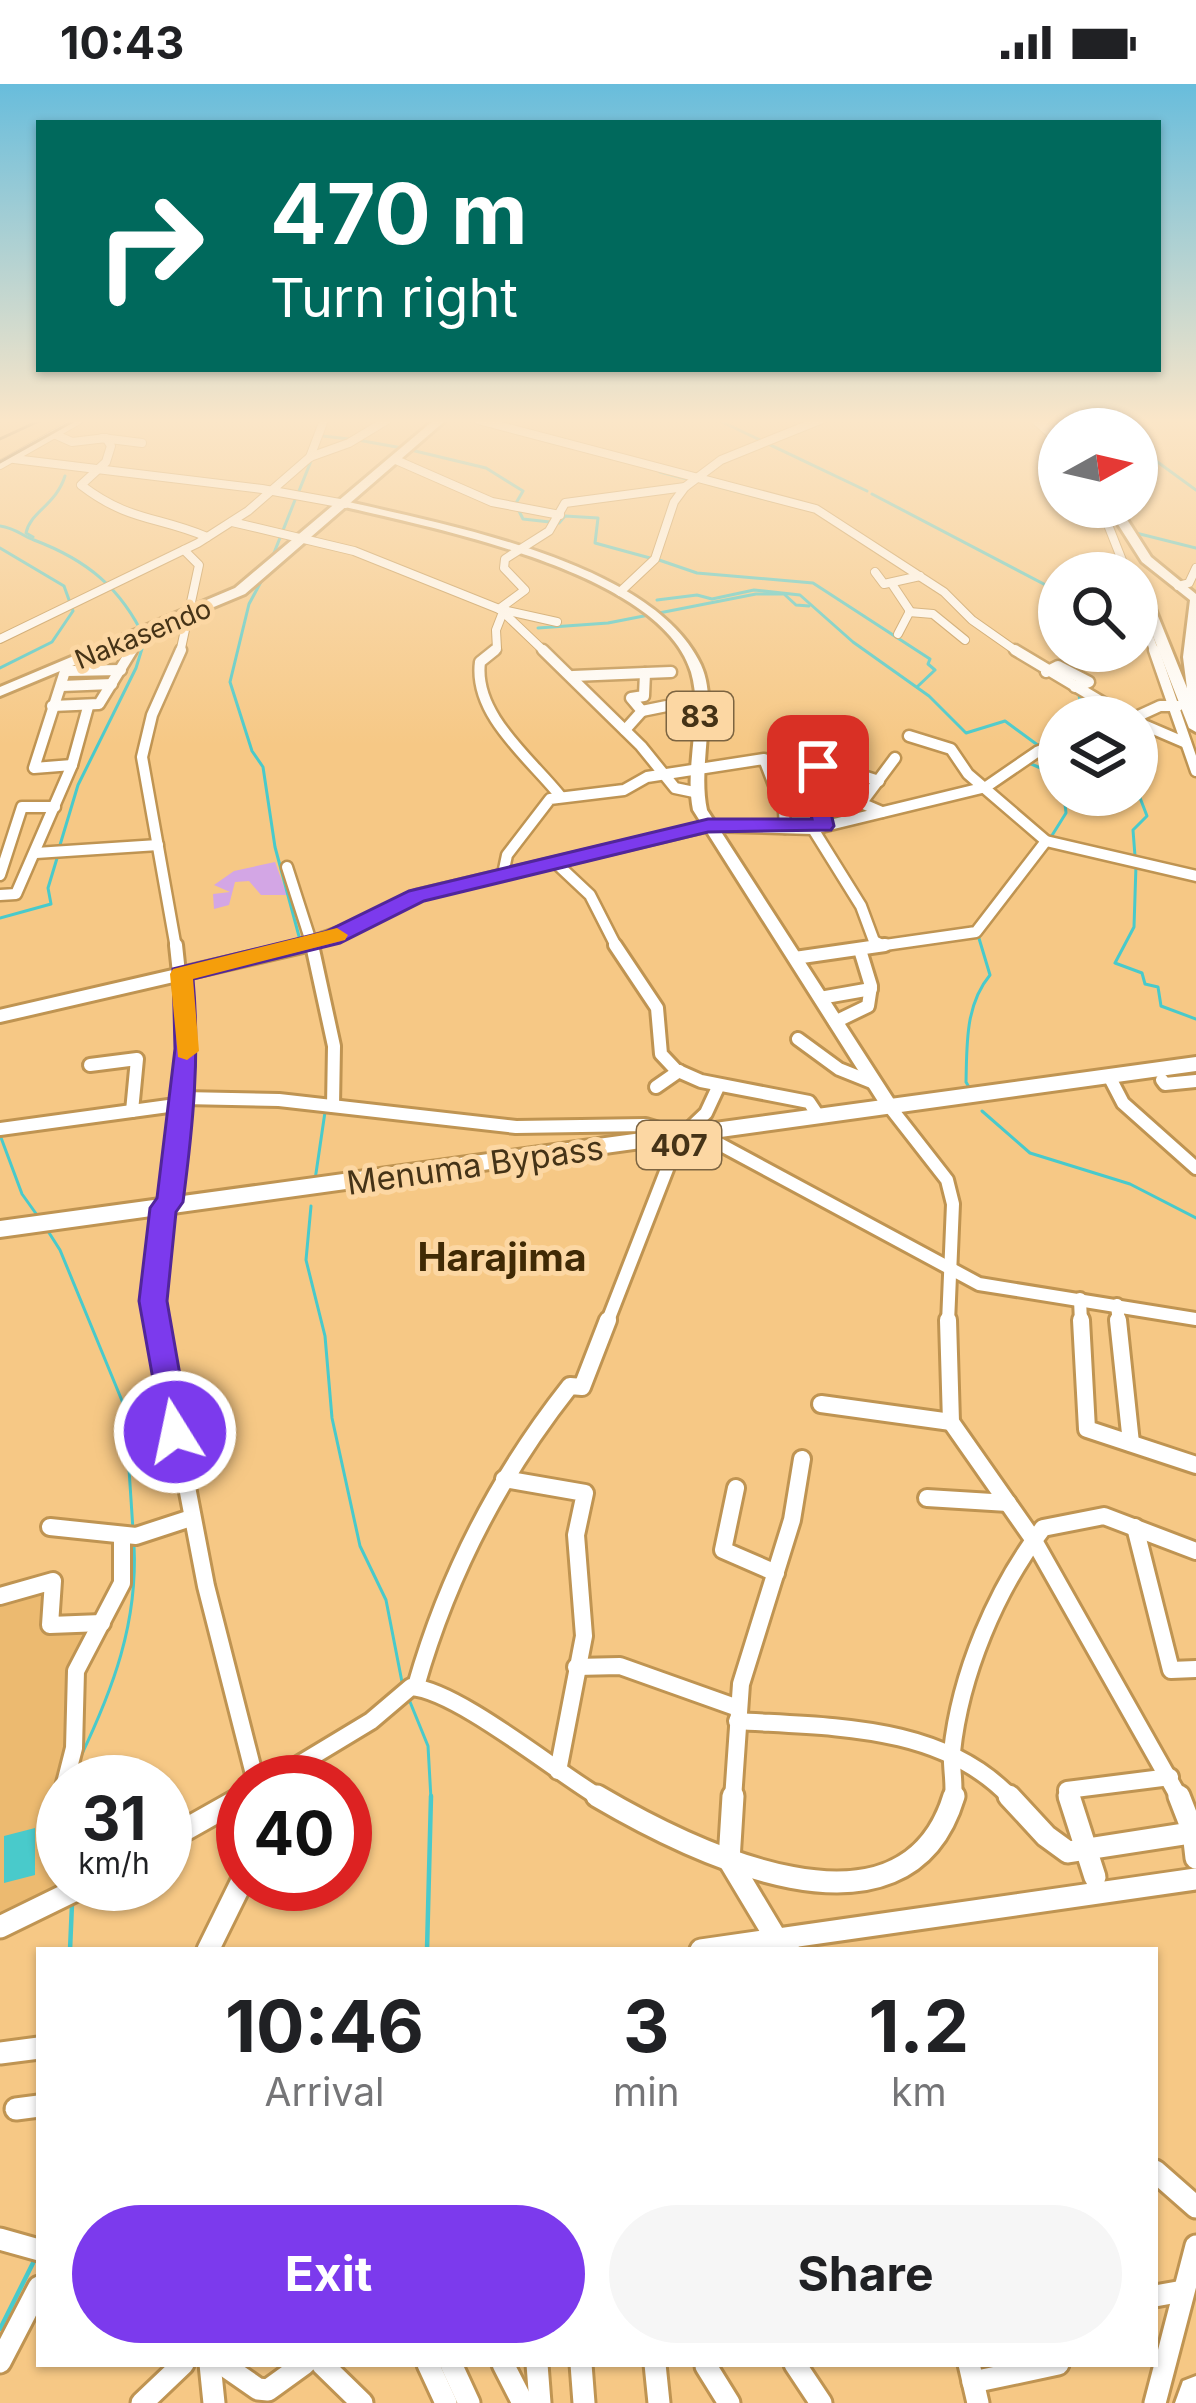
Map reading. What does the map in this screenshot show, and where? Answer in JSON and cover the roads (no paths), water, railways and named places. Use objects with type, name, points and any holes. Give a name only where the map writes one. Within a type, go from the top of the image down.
[{"type":"highway","name":"Nakasendo","points":[[0,692],[189,616],[264,575],[318,528]]},
{"type":"highway","points":[[1120,528],[1131,550],[1187,592],[1190,657],[1183,704]]},
{"type":"highway","points":[[1158,636],[1196,728]]},
{"type":"highway","name":"Menuma Bypass","points":[[682,1142],[1188,1071]]},
{"type":"highway","name":"Menuma Bypass","points":[[29,1230],[682,1142],[819,1117],[895,1112]]},
{"type":"highway","name":"407","points":[[0,1229],[29,1230]]},
{"type":"highway","name":"407","points":[[0,1239],[29,1230]]},
{"type":"highway","points":[[1193,2403],[1196,2394]]},
{"type":"main road","name":"83","points":[[434,528],[518,550],[620,592],[678,638],[696,668],[701,698],[694,792],[708,826],[895,1112]]},
{"type":"street","points":[[189,528],[207,537]]},
{"type":"street","points":[[0,639],[222,528]]},
{"type":"street","points":[[257,528],[372,557],[501,610],[557,622]]},
{"type":"street","points":[[549,528],[505,559],[504,568],[524,590],[501,610],[497,649],[480,662],[476,686],[561,797]]},
{"type":"street","points":[[620,592],[656,559],[666,528]]},
{"type":"street","points":[[845,528],[954,599],[972,620],[1046,671],[1058,666],[1089,682],[1075,688],[1089,696]]},
{"type":"street","points":[[184,550],[199,565],[189,616],[171,676],[143,731],[142,757],[181,974],[187,1049],[169,1202],[163,1212],[154,1317],[191,1518],[249,1755]]},
{"type":"street","points":[[1187,592],[1196,568]]},
{"type":"street","points":[[875,572],[884,584],[918,577]]},
{"type":"street","points":[[892,584],[908,601],[909,612],[898,634]]},
{"type":"street","points":[[501,610],[573,676],[675,788],[694,792]]},
{"type":"street","points":[[909,612],[933,614],[965,640]]},
{"type":"street","points":[[52,706],[99,704],[140,635]]},
{"type":"street","points":[[1158,649],[1183,704],[1186,743],[1196,771]]},
{"type":"street","points":[[72,765],[34,768],[67,668],[121,670]]},
{"type":"street","points":[[573,676],[671,672]]},
{"type":"street","points":[[642,711],[631,698],[644,696],[645,673]]},
{"type":"street","points":[[61,686],[112,684]]},
{"type":"street","points":[[625,730],[642,711],[701,698]]},
{"type":"street","points":[[0,895],[16,894],[37,853],[72,765],[88,707]]},
{"type":"street","points":[[1158,730],[1186,743]]},
{"type":"street","points":[[909,736],[951,749],[968,774],[1049,842],[1196,876]]},
{"type":"street","points":[[0,1016],[304,946],[417,896],[708,826],[818,827],[986,787],[1038,752]]},
{"type":"street","points":[[863,801],[895,758]]},
{"type":"street","points":[[503,874],[504,860],[531,830],[539,810],[561,797],[624,790],[663,774],[764,759],[784,811],[785,828]]},
{"type":"street","points":[[818,766],[818,827],[861,906],[874,941],[882,946]]},
{"type":"street","points":[[879,781],[860,775],[847,797],[882,812]]},
{"type":"street","points":[[0,875],[22,807],[55,806]]},
{"type":"street","points":[[794,958],[976,932],[1049,842]]},
{"type":"street","points":[[37,853],[158,845]]},
{"type":"street","points":[[557,864],[590,895],[625,965],[657,1008],[661,1054],[679,1071],[719,1085],[809,1102],[819,1117]]},
{"type":"street","points":[[287,867],[338,1075],[329,1105]]},
{"type":"street","points":[[835,1022],[862,1012],[871,989],[860,950]]},
{"type":"street","points":[[820,998],[871,989]]},
{"type":"street","points":[[798,1039],[839,1069],[874,1082]]},
{"type":"street","points":[[90,1065],[137,1059],[131,1111]]},
{"type":"street","points":[[656,1088],[679,1071]]},
{"type":"street","points":[[1112,1081],[1123,1103],[1196,1168]]},
{"type":"street","points":[[315,1755],[371,1721],[408,1691],[444,1594],[504,1479],[570,1386],[582,1387],[682,1142],[706,1113],[719,1085]]},
{"type":"street","points":[[2,1129],[234,1095],[518,1128],[629,1124],[682,1142]]},
{"type":"street","points":[[895,1112],[947,1180],[953,1204],[951,1422],[1033,1539],[1170,1778],[1194,1832],[1196,1858]]},
{"type":"street","points":[[712,1140],[950,1270],[1004,1290],[1196,1319]]},
{"type":"street","points":[[1080,1299],[1087,1429],[1196,1465]]},
{"type":"street","points":[[1117,1305],[1131,1443]]},
{"type":"street","points":[[821,1404],[951,1422]]},
{"type":"street","points":[[783,1945],[729,1860],[741,1684],[792,1520],[802,1459]]},
{"type":"street","points":[[504,1479],[585,1493],[576,1535],[584,1636],[558,1772]]},
{"type":"street","points":[[736,1488],[723,1550],[776,1573]]},
{"type":"street","points":[[927,1498],[1008,1503]]},
{"type":"street","points":[[408,1691],[439,1693],[558,1772],[704,1854],[815,1883],[869,1881],[886,1876],[928,1841],[953,1800],[952,1754],[998,1601],[1043,1528],[1104,1516],[1196,1551]]},
{"type":"street","points":[[50,1527],[130,1539],[191,1518]]},
{"type":"street","points":[[1135,1527],[1171,1670],[1196,1669]]},
{"type":"street","points":[[72,1755],[76,1671],[125,1573],[130,1539]]},
{"type":"street","points":[[0,1596],[53,1581],[50,1625],[102,1623]]},
{"type":"street","points":[[576,1667],[620,1666],[737,1715],[866,1731],[952,1754],[990,1778],[1053,1845],[1068,1852],[1194,1832]]},
{"type":"street","points":[[1094,1877],[1067,1790],[1170,1778]]},
{"type":"street","points":[[746,1947],[1196,1879]]},
{"type":"street","points":[[0,1927],[36,1909]]},
{"type":"street","points":[[209,1947],[227,1911]]},
{"type":"street","points":[[0,2053],[36,2048]]},
{"type":"street","points":[[16,2109],[36,2106]]},
{"type":"street","points":[[1158,2174],[1196,2207]]},
{"type":"street","points":[[0,2240],[34,2249]]},
{"type":"street","points":[[1155,2403],[1196,2246]]},
{"type":"street","points":[[1158,2295],[1183,2290]]},
{"type":"street","points":[[0,2362],[36,2293]]},
{"type":"street","points":[[142,2403],[180,2367]]},
{"type":"street","points":[[210,2367],[214,2403]]},
{"type":"street","points":[[226,2367],[268,2397],[301,2367]]},
{"type":"street","points":[[325,2367],[362,2403]]},
{"type":"street","points":[[429,2367],[446,2403]]},
{"type":"street","points":[[452,2367],[469,2403]]},
{"type":"street","points":[[505,2367],[523,2403]]},
{"type":"street","points":[[537,2367],[540,2403]]},
{"type":"street","points":[[581,2367],[584,2403]]},
{"type":"street","points":[[655,2367],[659,2403]]},
{"type":"street","points":[[707,2367],[730,2403]]},
{"type":"street","points":[[797,2367],[821,2403]]},
{"type":"street","points":[[974,2383],[1045,2367]]},
{"type":"water","points":[[35,1828],[35,1875],[4,1883],[4,1836]]},
{"type":"waterway","points":[[8,528],[53,548],[100,578],[125,605],[145,639],[136,668],[78,785],[60,845]]},
{"type":"waterway","points":[[27,528],[26,533],[33,537]]},
{"type":"waterway","points":[[272,558],[284,528]]},
{"type":"waterway","points":[[597,528],[595,543],[650,558]]},
{"type":"waterway","points":[[937,528],[1038,581]]},
{"type":"waterway","points":[[1136,533],[1196,548]]},
{"type":"waterway","points":[[0,548],[64,586],[73,611],[52,642],[0,668]]},
{"type":"waterway","points":[[659,560],[697,573],[813,583],[930,659],[928,664],[935,670],[917,687]]},
{"type":"waterway","points":[[263,578],[249,604],[230,682],[252,751],[263,767],[275,847],[300,940]]},
{"type":"waterway","points":[[657,600],[697,595],[712,599],[754,590],[800,595],[853,642],[929,696],[966,733],[1005,721],[1038,745]]},
{"type":"waterway","points":[[538,628],[608,623],[756,594],[784,594],[796,605],[809,606]]},
{"type":"waterway","points":[[1025,662],[1058,682]]},
{"type":"waterway","points":[[1029,763],[1038,767]]},
{"type":"waterway","points":[[1051,837],[1064,816]]},
{"type":"waterway","points":[[1135,856],[1133,830],[1147,816]]},
{"type":"waterway","points":[[1036,862],[1048,846]]},
{"type":"waterway","points":[[0,918],[51,904],[48,888],[58,855]]},
{"type":"waterway","points":[[1136,865],[1134,927],[1115,963],[1142,973],[1145,984],[1158,987],[1161,1006],[1196,1019]]},
{"type":"waterway","points":[[970,1089],[966,1082],[969,1026],[976,999],[990,975],[978,935],[990,922]]},
{"type":"waterway","points":[[325,1030],[328,1056]]},
{"type":"waterway","points":[[982,1111],[1030,1153],[1130,1184],[1196,1218]]},
{"type":"waterway","points":[[315,1180],[325,1112]]},
{"type":"waterway","points":[[0,1135],[22,1194],[37,1215]]},
{"type":"waterway","points":[[311,1206],[306,1260],[325,1336],[332,1418],[360,1546],[386,1600],[402,1682]]},
{"type":"waterway","points":[[46,1228],[60,1250],[125,1408],[133,1530]]},
{"type":"waterway","points":[[81,1755],[121,1655],[132,1601],[134,1545]]},
{"type":"waterway","points":[[408,1697],[428,1746],[431,1798]]},
{"type":"waterway","points":[[427,1947],[431,1798]]},
{"type":"waterway","points":[[70,1947],[72,1911]]},
{"type":"waterway","points":[[0,2329],[36,2257]]},
{"type":"district","name":"Harajima","points":[[502,1256]]}]
